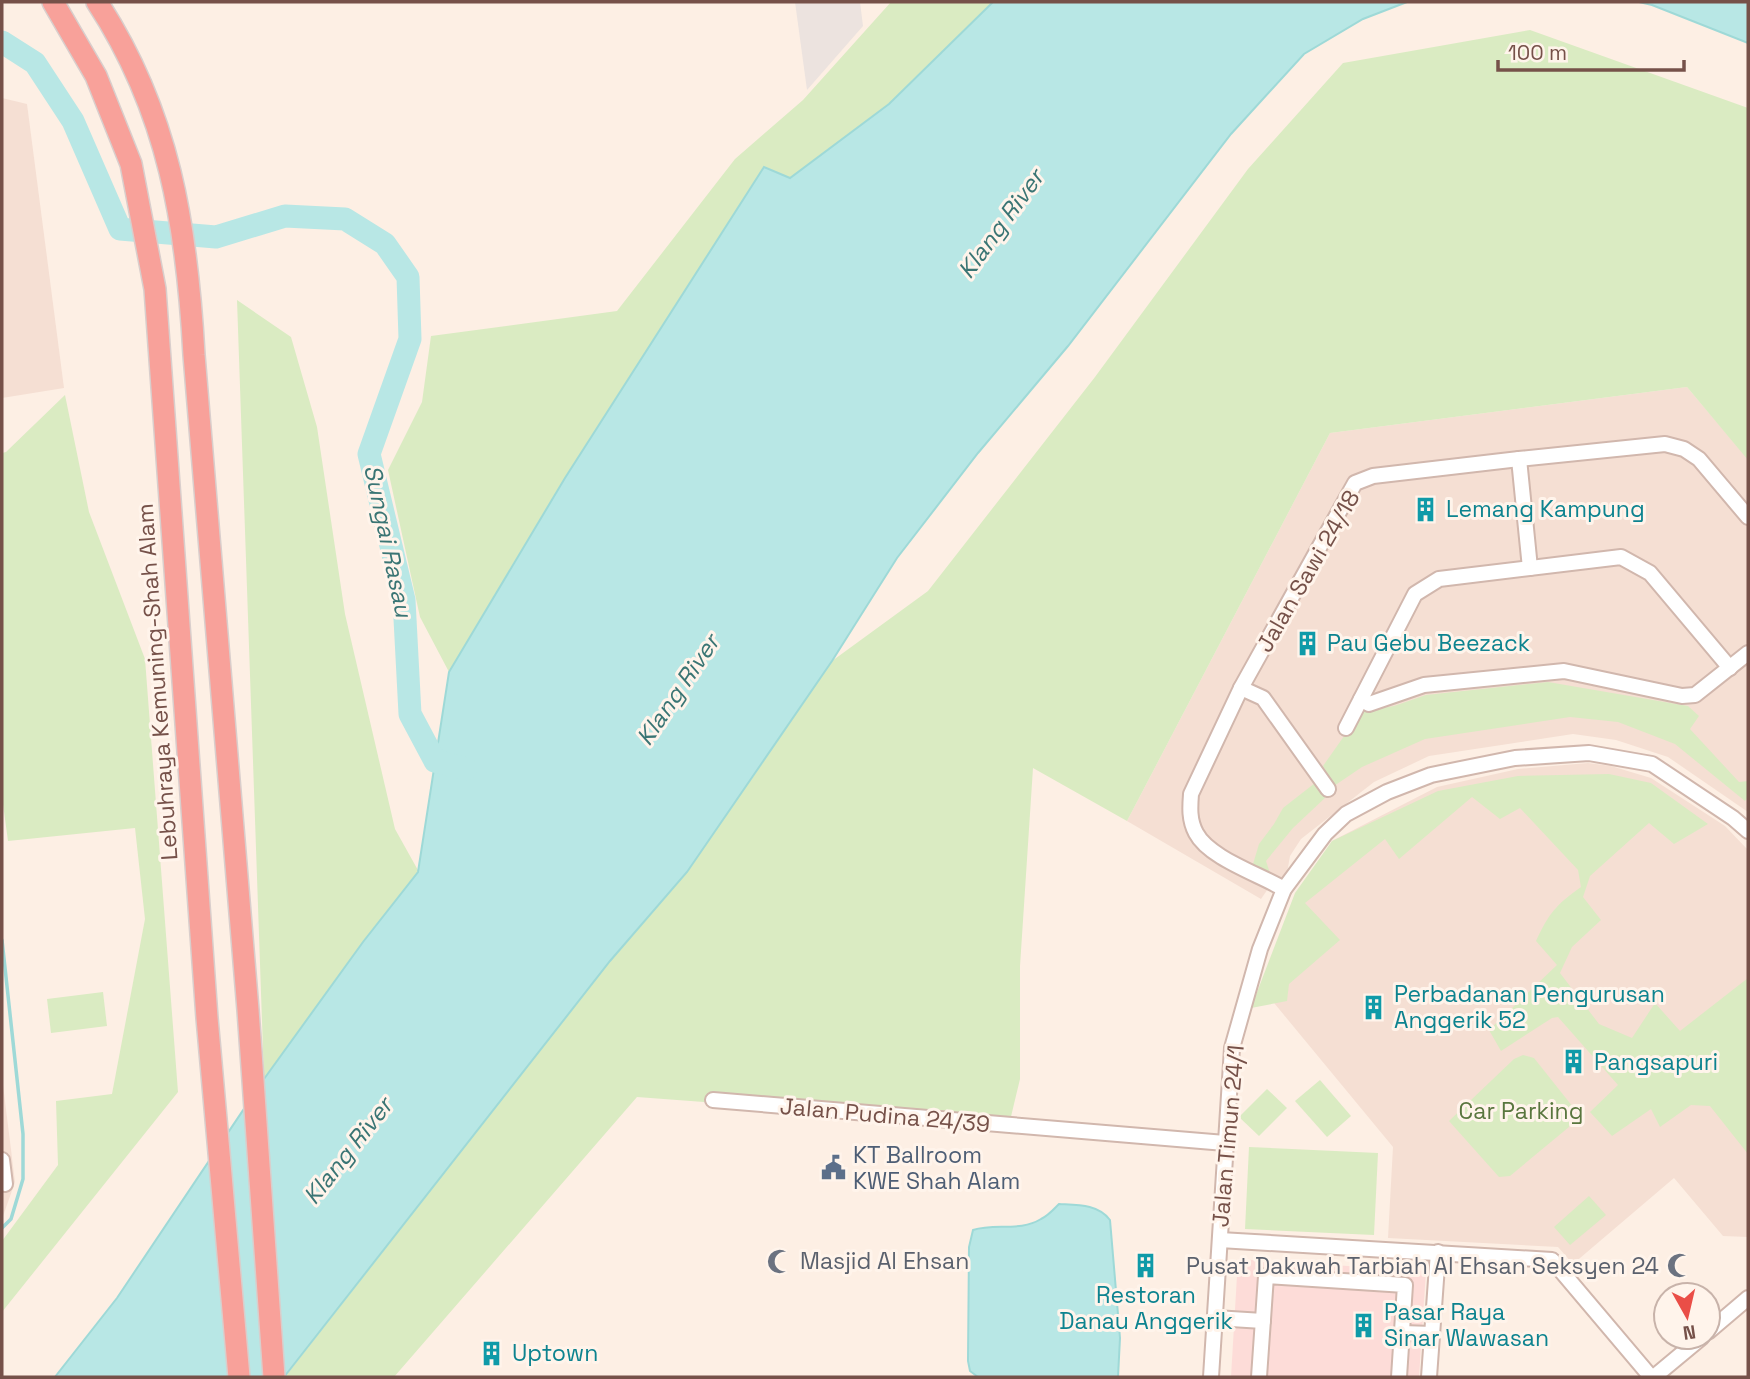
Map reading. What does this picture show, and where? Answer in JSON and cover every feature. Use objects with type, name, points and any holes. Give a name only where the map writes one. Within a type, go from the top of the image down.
[{"type":"highway","name":"Lebuhraya Kemuning-Shah Alam","points":[[53,2],[96,76],[131,164],[155,289],[206,1018],[239,1377]]},
{"type":"highway","points":[[97,2],[132,64],[163,144],[175,186],[190,285],[256,1108],[274,1377]]},
{"type":"street","name":"Jalan Sawi 24/18","points":[[1284,889],[1209,849],[1195,833],[1189,814],[1191,794],[1241,688],[1355,484],[1373,476],[1665,444],[1684,449],[1699,459],[1748,517]]},
{"type":"street","points":[[1519,459],[1530,568]]},
{"type":"street","points":[[1346,728],[1415,594],[1439,579],[1621,557],[1650,573],[1730,667]]},
{"type":"street","points":[[1361,699],[1370,704],[1424,685],[1564,671],[1682,696],[1695,695],[1748,653]]},
{"type":"street","points":[[1241,688],[1263,698],[1328,789]]},
{"type":"street","name":"Jalan Timun 24/1","points":[[1211,1377],[1232,1048],[1259,949],[1284,889],[1325,834],[1346,814],[1387,792],[1431,775],[1515,758],[1590,753],[1652,764],[1734,818],[1748,831]]},
{"type":"street","name":"Jalan Pudina 24/39","points":[[713,1100],[1225,1143]]},
{"type":"street","points":[[2,1160],[5,1184]]},
{"type":"street","points":[[1220,1240],[1552,1260],[1653,1377],[1685,1351]]},
{"type":"street","points":[[1429,1377],[1438,1252]]},
{"type":"street","points":[[1259,1377],[1266,1276],[1405,1285],[1399,1377]]},
{"type":"street","points":[[1722,1320],[1748,1297]]},
{"type":"street","points":[[1215,1318],[1263,1321]]},
{"type":"street","points":[[1402,1333],[1432,1334]]},
{"type":"shaded area","points":[[795,2],[860,2],[863,26],[807,90]]},
{"type":"shaded area","points":[[2,98],[27,104],[64,388],[2,398]]},
{"type":"shaded area","points":[[1687,387],[1748,459],[1748,812],[1668,757],[1616,740],[1573,734],[1429,756],[1374,782],[1301,839],[1290,856],[1284,889],[1272,883],[1261,899],[1127,821],[1330,433]]},
{"type":"shaded area","points":[[1588,763],[1611,766],[1651,778],[1725,826],[1748,850],[1748,1237],[1723,1236],[1674,1178],[1573,1264],[1558,1247],[1388,1238],[1393,1147],[1260,986],[1332,841],[1437,787],[1518,769]]},
{"type":"shaded area","points":[[2,1077],[15,1182],[2,1219]]},
{"type":"shaded area","points":[[1238,1259],[1426,1271],[1419,1377],[1231,1377]]},
{"type":"green space","points":[[891,2],[993,2],[889,104],[790,178],[764,168],[565,478],[449,672],[420,617],[388,470],[422,402],[431,336],[617,311],[735,159],[803,100]]},
{"type":"green space","points":[[1530,30],[1748,108],[1748,460],[1687,387],[1330,433],[1127,821],[1033,768],[1020,966],[1020,1079],[1009,1125],[637,1097],[394,1377],[285,1377],[751,780],[832,661],[928,591],[1095,377],[1248,169],[1343,63]]},
{"type":"green space","points":[[237,300],[291,337],[317,427],[345,614],[395,829],[419,872],[363,942],[264,1079]]},
{"type":"green space","points":[[65,395],[89,512],[145,659],[178,1092],[2,1312],[2,1241],[58,1165],[56,1101],[112,1094],[145,919],[135,828],[8,841],[2,797],[2,453]]},
{"type":"green space","points":[[1548,682],[1688,706],[1699,716],[1690,729],[1739,782],[1748,781],[1748,797],[1745,801],[1675,744],[1618,722],[1570,717],[1425,739],[1362,767],[1334,786],[1323,766],[1361,712],[1394,706],[1426,695]]},
{"type":"green space","points":[[1609,774],[1651,783],[1708,824],[1674,844],[1649,823],[1590,876],[1583,897],[1601,920],[1572,947],[1560,973],[1599,1024],[1632,1038],[1655,1003],[1680,1031],[1748,978],[1748,1154],[1710,1106],[1691,1105],[1660,1127],[1651,1109],[1612,1136],[1590,1112],[1618,1085],[1558,1017],[1552,1018],[1501,1051],[1489,1030],[1557,965],[1536,941],[1554,910],[1581,887],[1578,870],[1520,808],[1500,819],[1472,797],[1399,859],[1385,839],[1305,903],[1340,940],[1289,984],[1287,1001],[1251,1008],[1295,893],[1332,841],[1438,791],[1518,776]]},
{"type":"green space","points":[[1315,783],[1326,797],[1293,828],[1266,861],[1271,876],[1253,864],[1259,844],[1283,808]]},
{"type":"green space","points":[[103,992],[107,1026],[51,1033],[47,999]]},
{"type":"green space","name":"Car Parking","points":[[1523,1055],[1534,1058],[1573,1107],[1572,1118],[1569,1127],[1510,1176],[1499,1177],[1449,1121],[1514,1059]]},
{"type":"green space","points":[[1320,1080],[1351,1116],[1327,1137],[1295,1101]]},
{"type":"green space","points":[[1267,1089],[1287,1108],[1259,1136],[1239,1117]]},
{"type":"green space","points":[[1249,1147],[1378,1153],[1374,1235],[1245,1229]]},
{"type":"green space","points":[[1589,1196],[1606,1215],[1570,1245],[1554,1227]]},
{"type":"water","name":"Klang River","points":[[993,2],[1407,2],[1363,19],[1304,54],[1231,134],[1068,346],[978,453],[897,558],[832,661],[687,872],[610,961],[284,1377],[55,1377],[117,1298],[264,1079],[363,942],[418,872],[449,672],[565,478],[764,167],[790,178],[889,104]]},
{"type":"water","points":[[1639,2],[1748,2],[1748,43],[1652,5]]},
{"type":"water","points":[[1059,1204],[1093,1208],[1110,1220],[1120,1338],[1118,1377],[978,1377],[970,1371],[968,1361],[969,1247],[973,1230],[1033,1223]]},
{"type":"waterway","name":"Sungai Rasau","points":[[2,42],[35,63],[73,121],[120,229],[216,237],[285,216],[345,219],[385,244],[408,277],[410,339],[369,454],[404,600],[410,714],[435,761],[466,769]]},
{"type":"waterway","points":[[2,940],[23,1134],[23,1179],[11,1219],[2,1228]]},
{"type":"place","name":"Lemang Kampung","points":[[1426,509]]},
{"type":"place","name":"Pau Gebu Beezack","points":[[1307,643]]},
{"type":"place","name":"Perbadanan Pengurusan Anggerik 52","points":[[1374,1007]]},
{"type":"place","name":"Pangsapuri","points":[[1574,1062]]},
{"type":"place","name":"KT Ballroom KWE Shah Alam","points":[[833,1168]]},
{"type":"place","name":"Masjid Al Ehsan","points":[[780,1261]]},
{"type":"place","name":"Restoran Danau Anggerik","points":[[1146,1265]]},
{"type":"place","name":"Pusat Dakwah Tarbiah Al Ehsan Seksyen 24","points":[[1679,1266]]},
{"type":"place","name":"Pasar Raya Sinar Wawasan","points":[[1364,1325]]},
{"type":"place","name":"Uptown","points":[[492,1353]]}]
